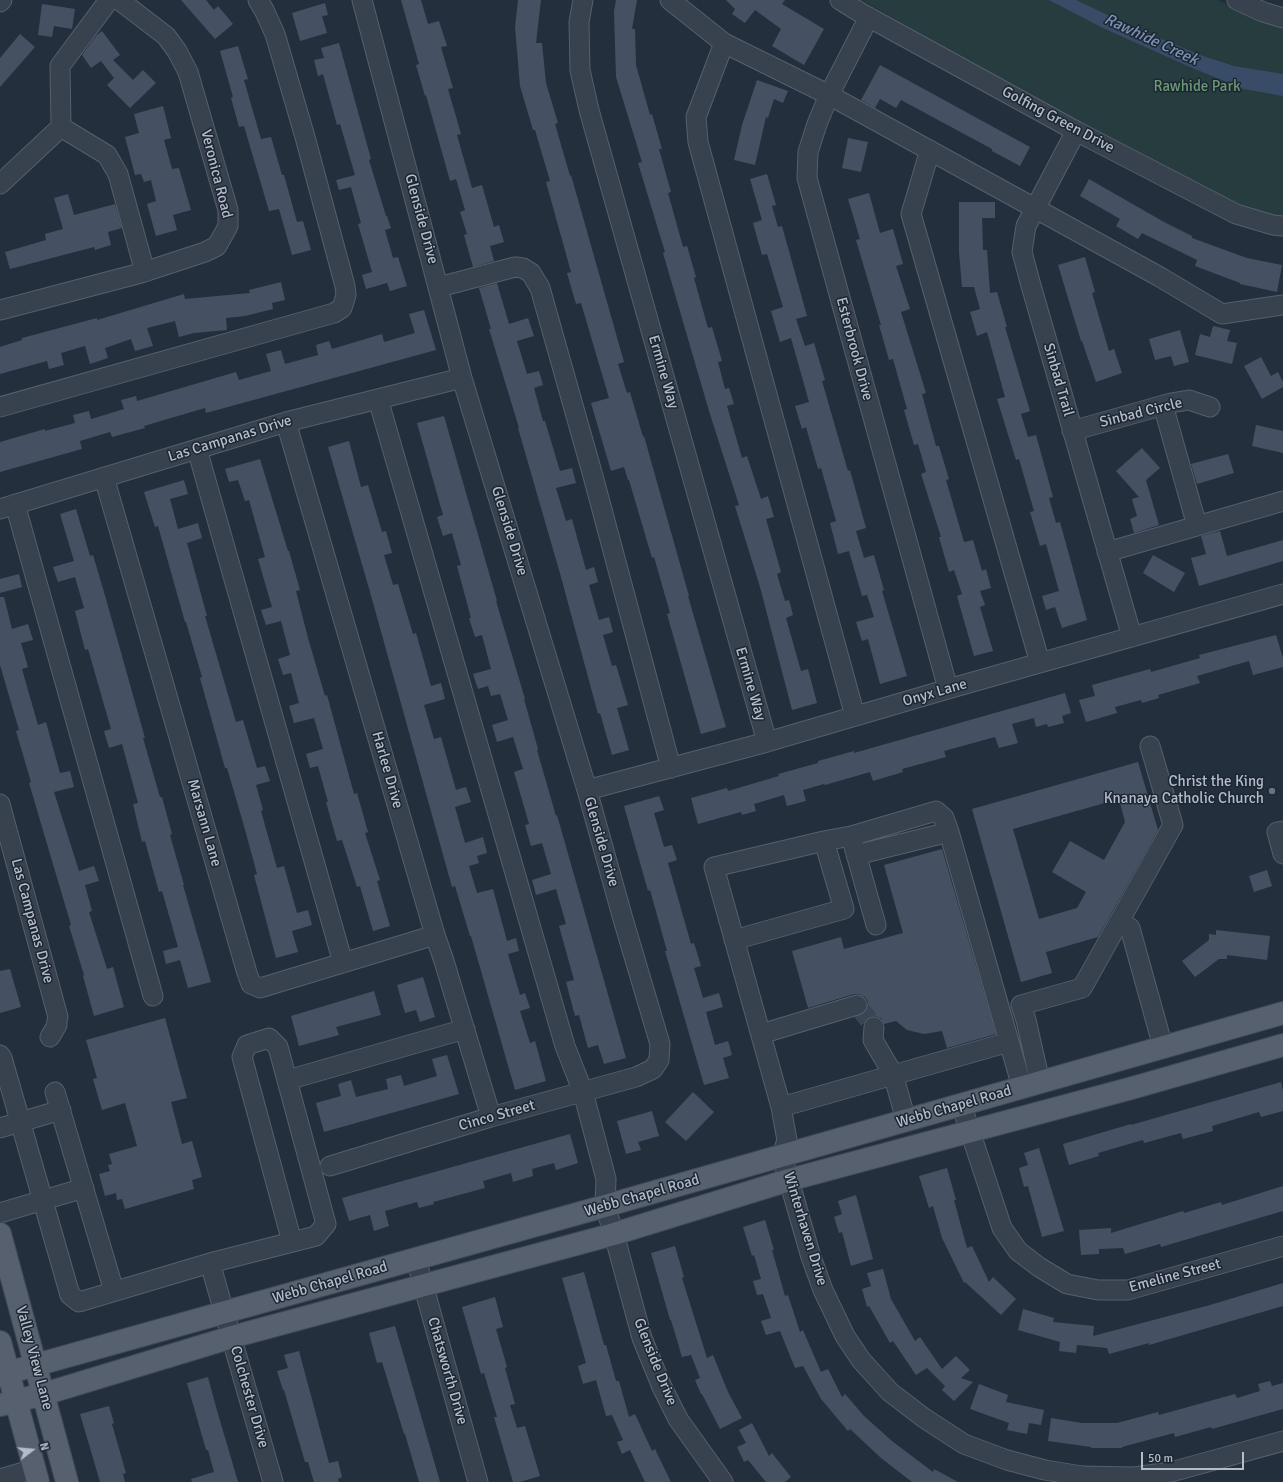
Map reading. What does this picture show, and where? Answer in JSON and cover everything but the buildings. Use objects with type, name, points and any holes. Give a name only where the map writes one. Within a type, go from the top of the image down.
[{"type":"main road","name":"Webb Chapel Road","points":[[4,1374],[605,1206],[1283,1013]]},
{"type":"main road","name":"Webb Chapel Road","points":[[8,1403],[44,1394],[232,1338],[614,1234],[789,1180],[1283,1045]]},
{"type":"main road","points":[[1031,1084],[1048,1110]]},
{"type":"main road","name":"Valley View Lane","points":[[0,1234],[67,1482]]},
{"type":"main road","name":"Valley View Lane","points":[[0,1342],[8,1403],[36,1476]]},
{"type":"street","points":[[0,184],[61,127],[60,66],[109,0]]},
{"type":"street","points":[[0,407],[334,313],[342,308],[346,295],[345,286],[305,137],[275,34],[258,0]]},
{"type":"street","name":"Glenside Drive","points":[[362,0],[462,378],[587,790],[660,1044],[659,1060]]},
{"type":"street","name":"Ermine Way","points":[[583,0],[579,22],[580,70],[589,110],[767,742]]},
{"type":"street","points":[[670,0],[724,42],[829,95],[930,150],[1160,277],[1222,314],[1283,305]]},
{"type":"street","name":"Golfing Green Drive","points":[[840,0],[1076,131],[1236,214],[1273,225],[1283,226]]},
{"type":"street","points":[[1237,0],[1263,12],[1283,18]]},
{"type":"street","name":"Veronica Road","points":[[0,310],[145,272],[205,252],[216,246],[228,226],[228,210],[188,72],[178,51],[166,36],[129,3]]},
{"type":"street","name":"Esterbrook Drive","points":[[869,17],[829,95],[817,124],[808,152],[807,178],[948,689]]},
{"type":"street","points":[[724,42],[696,117],[698,142],[855,716]]},
{"type":"street","points":[[61,127],[107,155],[118,174],[145,272]]},
{"type":"street","name":"Sinbad Trail","points":[[1076,131],[1026,226],[1022,252],[1132,637]]},
{"type":"street","points":[[930,150],[911,214],[1040,663]]},
{"type":"street","points":[[439,287],[515,267],[523,268],[532,273],[540,288],[593,476],[672,768]]},
{"type":"street","name":"Las Campanas Drive","points":[[8,507],[286,422],[462,378]]},
{"type":"street","name":"Glenside Drive","points":[[378,399],[565,1046],[583,1092],[606,1179],[605,1206],[642,1338],[662,1387],[678,1418],[723,1482]]},
{"type":"street","name":"Sinbad Circle","points":[[1072,431],[1163,405],[1189,400],[1210,407]]},
{"type":"street","points":[[1163,405],[1197,526]]},
{"type":"street","name":"Harlee Drive","points":[[286,422],[435,935],[492,1117]]},
{"type":"street","points":[[197,449],[343,963]]},
{"type":"street","name":"Marsann Lane","points":[[104,477],[251,984],[260,988],[435,935]]},
{"type":"street","points":[[1107,552],[1283,501]]},
{"type":"street","points":[[8,507],[153,996]]},
{"type":"street","name":"Onyx Lane","points":[[587,790],[767,742],[1283,594]]},
{"type":"street","points":[[1031,1084],[1026,1020],[1022,1013],[1021,1005],[1082,988],[1173,825],[1150,746]]},
{"type":"street","name":"Las Campanas Drive","points":[[0,804],[58,1016],[56,1020],[57,1025],[50,1037]]},
{"type":"street","points":[[782,1156],[787,1140],[781,1107],[714,866],[851,836],[936,811],[944,818],[949,832],[1009,1042],[1031,1084]]},
{"type":"street","points":[[1283,831],[1277,832],[1283,854]]},
{"type":"street","points":[[856,855],[949,832]]},
{"type":"street","points":[[851,836],[876,925]]},
{"type":"street","points":[[734,940],[844,909],[824,841]]},
{"type":"street","points":[[1120,921],[1130,928],[1163,1047]]},
{"type":"street","points":[[761,1034],[857,1005]]},
{"type":"street","points":[[298,1077],[465,1029]]},
{"type":"street","points":[[874,1034],[893,1074],[906,1120]]},
{"type":"street","points":[[0,1055],[70,1295],[78,1302],[210,1263],[316,1236],[326,1224],[278,1048],[269,1038],[248,1045],[242,1057],[292,1242]]},
{"type":"street","points":[[781,1107],[1009,1042]]},
{"type":"street","name":"Cinco Street","points":[[330,1166],[492,1117],[636,1077],[653,1069],[659,1060]]},
{"type":"street","points":[[0,1128],[20,1122],[58,1101],[114,1291]]},
{"type":"street","name":"Emeline Street","points":[[961,1104],[1002,1228],[1018,1251],[1039,1267],[1067,1284],[1098,1290],[1128,1290],[1283,1246]]},
{"type":"street","name":"Winterhaven Drive","points":[[782,1156],[811,1257],[823,1290],[845,1336],[861,1360],[890,1392],[924,1418],[964,1444],[1007,1460],[1045,1470],[1082,1476],[1134,1477],[1171,1472],[1283,1441]]},
{"type":"street","points":[[0,1213],[84,1188]]},
{"type":"street","name":"Chatsworth Drive","points":[[416,1259],[478,1482]]},
{"type":"street","name":"Colchester Drive","points":[[210,1263],[273,1482]]},
{"type":"street","points":[[0,1477],[36,1476]]},
{"type":"green space","name":"Rawhide Park","points":[[862,0],[1217,0],[1251,16],[1283,25],[1283,218],[1241,207],[1199,184],[1097,134]]},
{"type":"water","name":"Rawhide Creek","points":[[1049,0],[1076,0],[1131,26],[1200,55],[1234,66],[1283,74],[1283,96],[1244,89],[1190,67],[1103,28]]},
{"type":"tunnel","points":[[857,1005],[874,1027]]},
{"type":"place","name":"Christ the King Knanaya Catholic Church","points":[[1272,791]]}]
